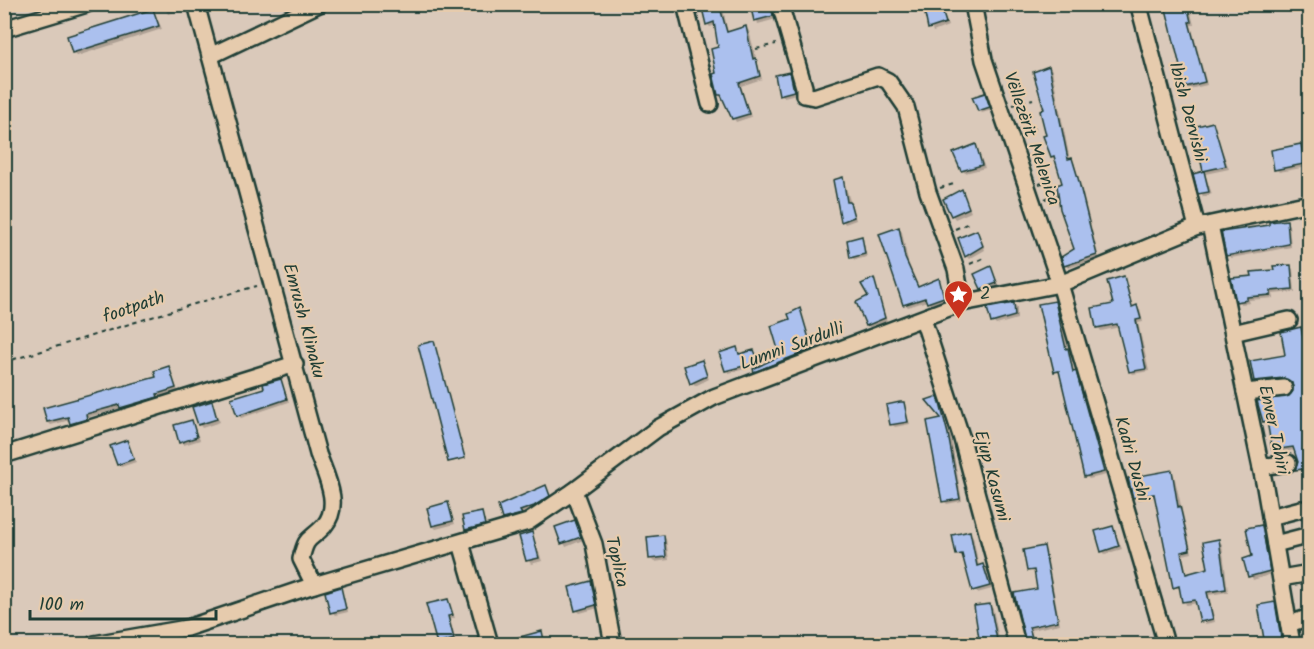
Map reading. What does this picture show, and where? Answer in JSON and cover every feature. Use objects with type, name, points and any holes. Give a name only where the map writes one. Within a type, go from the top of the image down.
[{"type":"street","points":[[4,29],[87,4]]},
{"type":"street","name":"Emrush Klinaku","points":[[196,4],[296,363],[318,454],[334,501],[325,525],[306,540],[301,559],[314,585]]},
{"type":"street","points":[[210,56],[319,4]]},
{"type":"street","points":[[685,4],[710,104]]},
{"type":"street","points":[[780,4],[806,96],[814,97],[874,76],[888,81],[906,107],[928,192],[956,269],[962,303]]},
{"type":"street","name":"Vëllezërit Melenica","points":[[974,4],[984,60],[1060,284]]},
{"type":"street","name":"Ibish Dervishi","points":[[1139,6],[1203,226]]},
{"type":"street","name":"Lumni Surdulli","points":[[94,645],[187,628],[314,585],[528,522],[574,491],[658,428],[714,397],[962,303],[1060,284],[1203,226],[1310,203]]},
{"type":"street","name":"Enver Tahiri","points":[[1203,226],[1233,333],[1261,468],[1292,645]]},
{"type":"street","name":"Kadri Dushi","points":[[1060,284],[1166,645]]},
{"type":"street","name":"Ejup Kasumi","points":[[923,319],[962,439],[1017,645]]},
{"type":"street","points":[[1233,333],[1288,320]]},
{"type":"street","points":[[4,455],[296,363]]},
{"type":"street","points":[[1245,393],[1284,388]]},
{"type":"street","points":[[1261,468],[1288,463]]},
{"type":"street","name":"Toplica","points":[[574,491],[594,544],[613,645]]},
{"type":"street","points":[[1270,517],[1301,509]]},
{"type":"street","points":[[1275,544],[1310,535]]},
{"type":"street","points":[[461,543],[490,645]]},
{"type":"street","points":[[1281,578],[1310,573]]},
{"type":"street","points":[[1289,624],[1310,617]]},
{"type":"path","points":[[756,49],[791,40]]},
{"type":"path","points":[[1000,109],[1033,99]]},
{"type":"path","points":[[928,192],[957,183]]},
{"type":"path","points":[[956,269],[986,257]]},
{"type":"path","name":"footpath","points":[[4,362],[97,336],[176,308],[273,282]]},
{"type":"building","points":[[701,4],[719,4],[727,32],[746,26],[753,59],[756,58],[760,76],[739,83],[749,114],[732,119],[721,95],[718,95],[711,49],[718,47],[714,22],[706,25]]},
{"type":"building","points":[[750,4],[771,4],[773,16],[754,21]]},
{"type":"building","points":[[923,4],[940,4],[946,23],[928,29]]},
{"type":"building","points":[[1187,4],[1191,22],[1189,22],[1205,82],[1185,87],[1166,9]]},
{"type":"building","points":[[153,9],[159,26],[72,53],[67,36]]},
{"type":"building","points":[[1049,66],[1068,159],[1072,158],[1097,255],[1064,266],[1061,257],[1074,249],[1060,209],[1057,185],[1062,183],[1054,156],[1051,157],[1043,136],[1046,135],[1040,111],[1044,109],[1033,72]]},
{"type":"building","points":[[790,72],[794,91],[779,95],[775,75]]},
{"type":"building","points":[[985,93],[990,107],[978,111],[972,97]]},
{"type":"building","points":[[1213,122],[1226,166],[1203,171],[1193,127]]},
{"type":"building","points":[[976,144],[982,165],[961,171],[953,153]]},
{"type":"building","points":[[1301,144],[1304,164],[1274,170],[1271,150]]},
{"type":"building","points":[[1204,171],[1209,192],[1198,194],[1193,174]]},
{"type":"building","points":[[843,177],[847,202],[850,202],[854,217],[841,222],[833,180]]},
{"type":"building","points":[[962,189],[969,208],[951,216],[943,199]]},
{"type":"building","points":[[1287,220],[1289,244],[1226,256],[1221,232]]},
{"type":"building","points":[[899,227],[905,258],[918,287],[939,278],[944,297],[927,303],[925,298],[903,305],[879,234]]},
{"type":"building","points":[[977,230],[983,246],[965,257],[958,238]]},
{"type":"building","points":[[862,236],[865,254],[850,258],[847,240]]},
{"type":"building","points":[[1291,265],[1293,289],[1271,291],[1271,295],[1247,297],[1247,300],[1236,302],[1231,278],[1252,276],[1251,272],[1274,270],[1273,266]]},
{"type":"building","points":[[991,266],[997,283],[981,289],[974,274]]},
{"type":"building","points":[[1124,276],[1132,307],[1137,305],[1141,319],[1136,320],[1146,369],[1129,372],[1117,324],[1096,328],[1092,308],[1113,304],[1107,281]]},
{"type":"building","points":[[874,278],[885,318],[866,326],[856,302],[868,296],[861,284]]},
{"type":"building","points":[[1055,301],[1066,349],[1068,348],[1073,372],[1076,371],[1104,472],[1084,477],[1059,371],[1054,372],[1038,304]]},
{"type":"building","points":[[1014,303],[1015,316],[991,323],[987,308]]},
{"type":"building","points":[[800,308],[812,349],[754,372],[753,369],[780,356],[771,326],[790,319],[788,314]]},
{"type":"building","points":[[1301,327],[1310,376],[1310,468],[1295,470],[1298,462],[1293,447],[1272,450],[1267,421],[1263,422],[1257,401],[1289,396],[1293,391],[1292,383],[1284,378],[1254,381],[1250,361],[1285,355],[1281,332]]},
{"type":"building","points":[[434,341],[465,458],[448,462],[418,345]]},
{"type":"building","points":[[737,347],[739,354],[754,350],[759,362],[725,371],[719,353]]},
{"type":"building","points":[[702,360],[707,376],[690,384],[684,366]]},
{"type":"building","points":[[169,366],[176,388],[157,394],[158,397],[120,408],[119,405],[86,414],[87,419],[70,424],[68,417],[47,422],[43,408],[156,377],[154,371]]},
{"type":"building","points":[[281,379],[287,399],[237,416],[231,398],[264,388],[263,384]]},
{"type":"building","points":[[938,396],[948,434],[960,499],[942,502],[927,421],[941,418],[926,400]]},
{"type":"building","points":[[212,401],[217,419],[198,425],[192,407]]},
{"type":"building","points":[[904,402],[908,422],[890,425],[886,405]]},
{"type":"building","points":[[192,420],[197,437],[179,443],[174,425]]},
{"type":"building","points":[[127,440],[134,459],[117,465],[110,446]]},
{"type":"building","points":[[1172,470],[1178,507],[1180,506],[1190,550],[1181,552],[1186,574],[1208,568],[1203,542],[1219,539],[1226,589],[1207,592],[1213,619],[1200,622],[1195,600],[1182,602],[1179,586],[1173,588],[1154,494],[1133,498],[1128,478]]},
{"type":"building","points":[[546,485],[550,496],[520,511],[522,514],[502,519],[498,506]]},
{"type":"building","points":[[448,502],[453,521],[432,526],[427,508]]},
{"type":"building","points":[[482,512],[485,525],[465,530],[462,516]]},
{"type":"building","points":[[575,520],[581,537],[561,544],[555,527]]},
{"type":"building","points":[[1262,525],[1270,571],[1248,577],[1243,559],[1252,556],[1246,528]]},
{"type":"building","points":[[1113,526],[1119,546],[1101,552],[1095,531]]},
{"type":"building","points":[[970,531],[977,566],[983,564],[990,586],[972,591],[962,554],[956,555],[952,535]]},
{"type":"building","points":[[532,532],[539,558],[526,561],[519,536]]},
{"type":"building","points":[[664,535],[666,557],[649,559],[647,537]]},
{"type":"building","points":[[1044,546],[1058,621],[1029,627],[1034,645],[1026,645],[1014,593],[1037,589],[1034,570],[1027,571],[1023,550]]},
{"type":"building","points":[[591,581],[596,605],[575,611],[569,587]]},
{"type":"building","points":[[341,587],[346,609],[330,613],[325,592]]},
{"type":"building","points":[[448,599],[453,615],[448,616],[454,639],[437,644],[426,604]]},
{"type":"building","points":[[1275,602],[1282,644],[1265,645],[1258,605]]},
{"type":"building","points":[[990,604],[998,645],[980,645],[974,606]]},
{"type":"building","points":[[542,631],[545,645],[505,645],[505,641]]},
{"type":"place","name":"2","points":[[959,320]]}]
